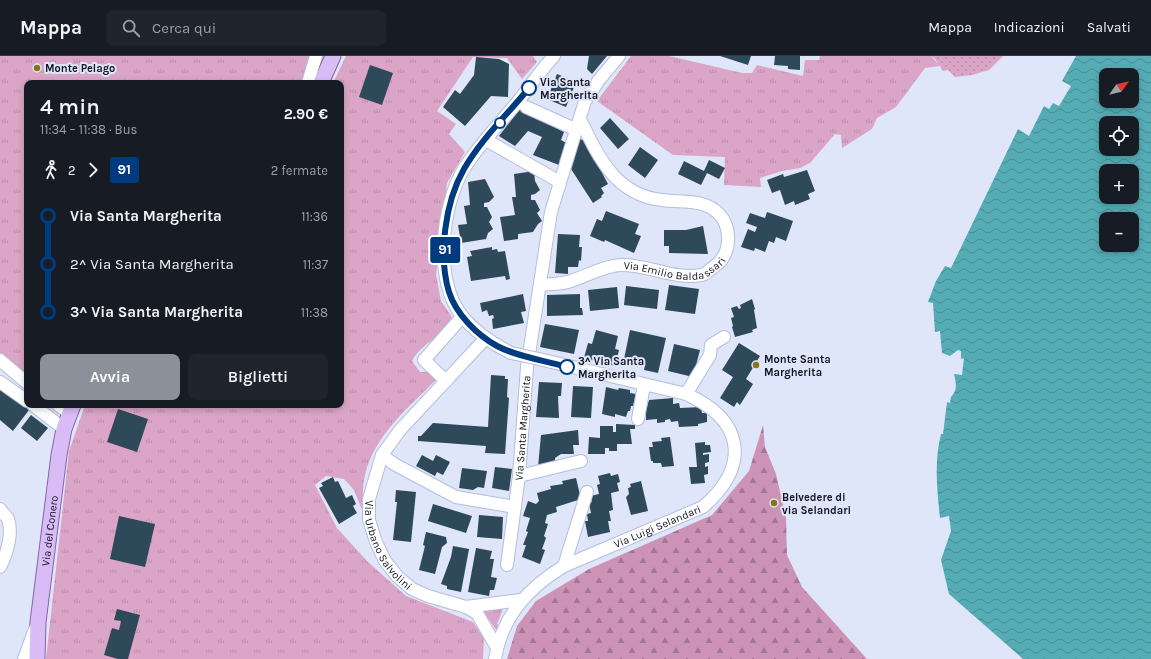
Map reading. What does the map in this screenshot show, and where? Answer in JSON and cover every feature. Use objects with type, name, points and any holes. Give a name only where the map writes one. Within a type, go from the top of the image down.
[{"type":"main road","points":[[322,80],[333,56]]},
{"type":"main road","name":"Via del Conero","points":[[37,659],[38,622],[47,540],[67,408]]},
{"type":"street","points":[[309,80],[316,56]]},
{"type":"street","name":"Via Santa Margherita","points":[[507,565],[519,476],[528,367],[551,212],[586,101],[599,80],[619,56]]},
{"type":"street","name":"Via Luigi Selandari","points":[[521,600],[545,578],[564,566],[688,516],[704,508],[725,485],[731,471],[736,449],[730,431],[718,413],[702,401],[686,394],[511,353],[485,339],[462,317],[450,294],[444,271],[446,220],[453,192],[465,168],[548,58]]},
{"type":"street","points":[[526,107],[579,124]]},
{"type":"street","name":"Via Emilio Baldassari","points":[[541,285],[570,281],[619,265],[643,267],[678,276],[703,275],[722,259],[729,240],[726,225],[719,214],[704,204],[661,200],[638,195],[615,178],[602,162],[579,124]]},
{"type":"street","points":[[486,140],[560,182]]},
{"type":"street","points":[[446,381],[424,360],[462,317]]},
{"type":"street","points":[[686,394],[710,355],[711,345],[724,337]]},
{"type":"street","name":"Via Urbano Salvolini","points":[[485,339],[400,430],[382,455],[369,500],[369,520],[376,542],[385,561],[397,576],[412,589],[428,596],[466,607],[477,613],[496,654]]},
{"type":"street","points":[[0,360],[24,380]]},
{"type":"street","points":[[0,382],[24,399]]},
{"type":"street","points":[[638,420],[644,384]]},
{"type":"street","points":[[37,408],[64,428]]},
{"type":"street","points":[[382,455],[414,475],[456,497],[515,506]]},
{"type":"street","points":[[519,476],[581,461]]},
{"type":"street","points":[[564,566],[587,492]]},
{"type":"street","points":[[0,509],[8,520],[10,537],[4,560],[0,567]]},
{"type":"street","points":[[496,654],[506,626],[521,600]]},
{"type":"street","name":"Via Urbano Salvolini","points":[[466,607],[521,600]]},
{"type":"street","points":[[24,659],[38,622]]},
{"type":"green space","points":[[0,56],[323,56],[311,80],[24,80],[24,373],[0,354]]},
{"type":"green space","points":[[346,56],[533,56],[537,62],[522,79],[507,58],[473,57],[437,111],[456,124],[449,134],[465,152],[447,183],[436,275],[441,301],[454,320],[444,331],[421,349],[412,361],[420,372],[430,372],[438,378],[405,410],[376,447],[364,480],[363,512],[354,490],[344,479],[326,476],[315,485],[337,528],[367,561],[406,596],[473,622],[484,638],[483,659],[46,659],[69,451],[84,408],[344,408],[344,80],[334,80]]},
{"type":"green space","points":[[631,56],[669,56],[742,73],[752,73],[757,65],[803,76],[805,60],[819,60],[820,56],[931,56],[940,66],[925,68],[896,107],[877,118],[872,129],[842,148],[841,135],[835,134],[810,163],[800,168],[782,171],[760,178],[761,187],[724,185],[725,157],[673,155],[597,101]]},
{"type":"green space","points":[[931,56],[1003,56],[989,70],[972,75],[955,77],[948,70],[943,71],[935,59]]},
{"type":"green space","points":[[763,425],[765,447],[776,474],[786,518],[787,555],[802,587],[867,659],[507,659],[517,626],[536,601],[589,569],[712,515],[749,471]]},
{"type":"green space","points":[[503,609],[497,624],[500,626],[497,631],[483,611]]},
{"type":"water","points":[[1076,56],[1151,56],[1151,659],[1023,659],[949,594],[941,560],[951,531],[949,516],[940,518],[937,486],[937,455],[941,434],[943,434],[947,402],[950,403],[951,397],[956,389],[954,374],[962,375],[964,358],[961,359],[961,351],[958,350],[950,356],[942,353],[940,331],[935,332],[933,303],[928,302],[936,281],[945,266],[951,268],[1018,129],[1029,136],[1044,106],[1049,109],[1053,103],[1059,106],[1071,86],[1062,81]]},
{"type":"building","points":[[589,56],[607,56],[592,74],[587,69]]},
{"type":"building","points":[[720,56],[751,56],[748,65]]},
{"type":"building","points":[[775,56],[800,56],[800,70],[788,69],[788,66],[774,65]]},
{"type":"building","points":[[476,57],[499,59],[509,64],[508,97],[491,96],[465,126],[443,107],[455,90],[460,94],[474,75]]},
{"type":"building","points":[[370,65],[393,73],[382,105],[359,97]]},
{"type":"building","points":[[557,74],[576,82],[566,107],[547,99]]},
{"type":"building","points":[[520,109],[564,132],[561,140],[566,143],[559,165],[533,155],[542,137],[528,131],[515,146],[499,136]]},
{"type":"building","points":[[610,118],[629,139],[618,149],[600,128]]},
{"type":"building","points":[[580,139],[585,141],[608,184],[601,188],[604,193],[601,196],[602,197],[593,203],[571,169]]},
{"type":"building","points":[[640,147],[658,160],[645,178],[628,165]]},
{"type":"building","points":[[709,160],[725,168],[719,179],[707,173],[701,185],[678,174],[684,161],[704,171]]},
{"type":"building","points":[[807,170],[815,191],[808,194],[810,199],[795,205],[794,201],[785,205],[780,190],[772,193],[767,180],[783,174],[784,177]]},
{"type":"building","points":[[534,171],[535,181],[540,190],[531,195],[531,200],[535,200],[540,210],[537,213],[542,221],[533,232],[518,234],[518,239],[504,241],[500,217],[515,215],[512,197],[516,197],[514,174]]},
{"type":"building","points":[[485,179],[494,197],[489,202],[484,203],[484,207],[487,207],[492,217],[489,222],[493,229],[488,233],[486,239],[461,243],[458,225],[467,224],[464,206],[470,205],[468,182]]},
{"type":"building","points":[[606,211],[639,224],[635,234],[641,236],[634,253],[605,240],[604,242],[590,236],[597,219],[602,221]]},
{"type":"building","points":[[767,212],[793,221],[786,241],[776,237],[774,243],[769,241],[765,252],[755,248],[754,251],[741,247],[748,229],[755,232],[757,227],[746,223],[750,213],[765,218]]},
{"type":"building","points":[[703,226],[708,254],[669,253],[669,246],[664,246],[664,230],[686,230]]},
{"type":"building","points":[[558,234],[580,235],[579,247],[582,247],[581,261],[579,260],[578,267],[568,267],[568,274],[555,273]]},
{"type":"building","points":[[492,247],[492,250],[497,249],[498,252],[505,251],[510,279],[506,280],[505,276],[471,281],[467,257],[472,256],[470,251]]},
{"type":"building","points":[[669,285],[699,289],[695,314],[665,310]]},
{"type":"building","points":[[626,286],[659,290],[657,309],[624,305]]},
{"type":"building","points":[[617,287],[619,308],[590,311],[588,290]]},
{"type":"building","points":[[523,294],[526,311],[521,312],[524,323],[493,329],[493,315],[489,316],[487,310],[482,312],[480,303]]},
{"type":"building","points":[[580,294],[580,308],[582,308],[583,315],[547,316],[547,295]]},
{"type":"building","points":[[752,299],[755,309],[757,328],[752,330],[753,332],[735,337],[731,318],[734,317],[731,308],[737,306],[739,309],[741,308],[740,305]]},
{"type":"building","points":[[545,324],[579,330],[574,354],[540,347]]},
{"type":"building","points":[[596,330],[618,336],[615,349],[619,350],[615,366],[584,358],[588,343],[592,344]]},
{"type":"building","points":[[630,330],[666,338],[658,373],[644,370],[645,365],[638,364],[638,367],[623,364]]},
{"type":"building","points":[[739,343],[760,356],[746,379],[753,384],[740,405],[737,402],[734,407],[720,398],[733,377],[722,370]]},
{"type":"building","points":[[674,344],[700,350],[693,377],[668,371]]},
{"type":"building","points":[[491,375],[505,376],[505,379],[508,379],[507,397],[509,398],[505,454],[485,453],[486,446],[418,441],[418,436],[421,436],[433,423],[488,427]]},
{"type":"building","points":[[539,382],[562,383],[561,396],[558,396],[559,418],[536,417]]},
{"type":"building","points":[[573,386],[593,387],[591,418],[571,417]]},
{"type":"building","points":[[606,387],[618,390],[619,388],[630,390],[630,393],[636,394],[633,406],[631,406],[626,417],[615,414],[615,417],[602,414]]},
{"type":"building","points":[[0,388],[24,406],[24,408],[29,410],[13,431],[0,420]]},
{"type":"building","points":[[673,398],[673,404],[679,403],[680,408],[701,407],[702,413],[707,413],[707,422],[698,424],[698,426],[679,427],[678,421],[671,422],[670,419],[665,420],[665,422],[657,423],[657,419],[646,420],[646,411],[649,400]]},
{"type":"building","points":[[118,409],[148,419],[137,452],[107,442]]},
{"type":"building","points":[[31,415],[48,428],[37,441],[21,428]]},
{"type":"building","points":[[616,424],[635,425],[635,429],[630,429],[632,444],[617,444],[617,451],[609,451],[609,448],[605,448],[605,454],[588,454],[589,437],[600,438],[600,426],[613,426],[613,432],[616,432]]},
{"type":"building","points":[[578,430],[579,445],[573,445],[574,454],[561,454],[555,458],[555,466],[538,467],[541,435]]},
{"type":"building","points":[[670,437],[674,466],[662,467],[661,463],[653,463],[653,461],[651,461],[649,447],[653,447],[652,442],[662,441],[661,438]]},
{"type":"building","points":[[705,442],[705,445],[710,445],[711,452],[703,453],[703,455],[709,454],[709,462],[705,463],[705,467],[708,466],[708,474],[704,475],[705,483],[691,484],[689,467],[697,467],[695,443]]},
{"type":"building","points":[[422,455],[433,461],[436,455],[450,462],[443,475],[437,472],[435,476],[416,466]]},
{"type":"building","points":[[495,467],[512,469],[509,491],[492,488]]},
{"type":"building","points":[[462,468],[487,471],[484,488],[478,487],[473,490],[459,488]]},
{"type":"building","points":[[610,473],[611,476],[618,474],[620,482],[617,483],[619,491],[611,493],[613,510],[609,511],[611,521],[608,521],[610,532],[588,537],[585,521],[588,521],[587,514],[591,513],[589,503],[592,502],[590,496],[599,494],[597,485],[600,484],[598,476]]},
{"type":"building","points":[[333,477],[335,482],[338,481],[346,498],[352,495],[356,504],[353,506],[357,513],[339,524],[319,488],[323,486],[321,483]]},
{"type":"building","points":[[576,478],[581,499],[556,507],[557,512],[547,515],[545,523],[548,524],[544,536],[546,538],[542,549],[545,550],[540,564],[522,557],[526,545],[523,545],[528,532],[526,531],[530,518],[523,516],[528,501],[536,504],[539,501],[537,493],[551,489],[550,486],[563,484],[562,481]]},
{"type":"building","points":[[641,481],[648,511],[631,515],[626,497],[629,494],[628,488],[631,487],[630,484]]},
{"type":"building","points":[[396,490],[416,492],[411,542],[393,540],[397,502],[395,502]]},
{"type":"building","points":[[433,504],[472,516],[466,533],[428,521]]},
{"type":"building","points":[[479,515],[503,517],[502,539],[477,537]]},
{"type":"building","points":[[119,516],[155,524],[145,567],[110,559]]},
{"type":"building","points":[[426,532],[446,537],[447,543],[442,547],[435,574],[419,570],[425,546],[423,545]]},
{"type":"building","points":[[453,546],[469,549],[461,592],[447,589],[447,586],[441,584],[451,557]]},
{"type":"building","points":[[476,548],[492,551],[490,559],[494,559],[491,577],[497,578],[494,590],[490,590],[489,596],[468,592]]},
{"type":"building","points":[[117,609],[140,615],[128,659],[118,659],[104,655],[112,628],[119,630],[121,621],[114,620]]},
{"type":"bus line","name":"91","points":[[529,88],[465,168],[453,192],[446,220],[444,271],[450,294],[462,317],[485,339],[511,353],[567,367]]},
{"type":"place","name":"Monte Pelago","points":[[37,68]]},
{"type":"place","name":"Via Santa Margherita","points":[[529,88]]},
{"type":"place","name":"Monte Santa Margherita","points":[[756,365]]},
{"type":"place","name":"3^ Via Santa Margherita","points":[[567,367]]},
{"type":"place","name":"Belvedere di via Selandari","points":[[774,503]]}]
